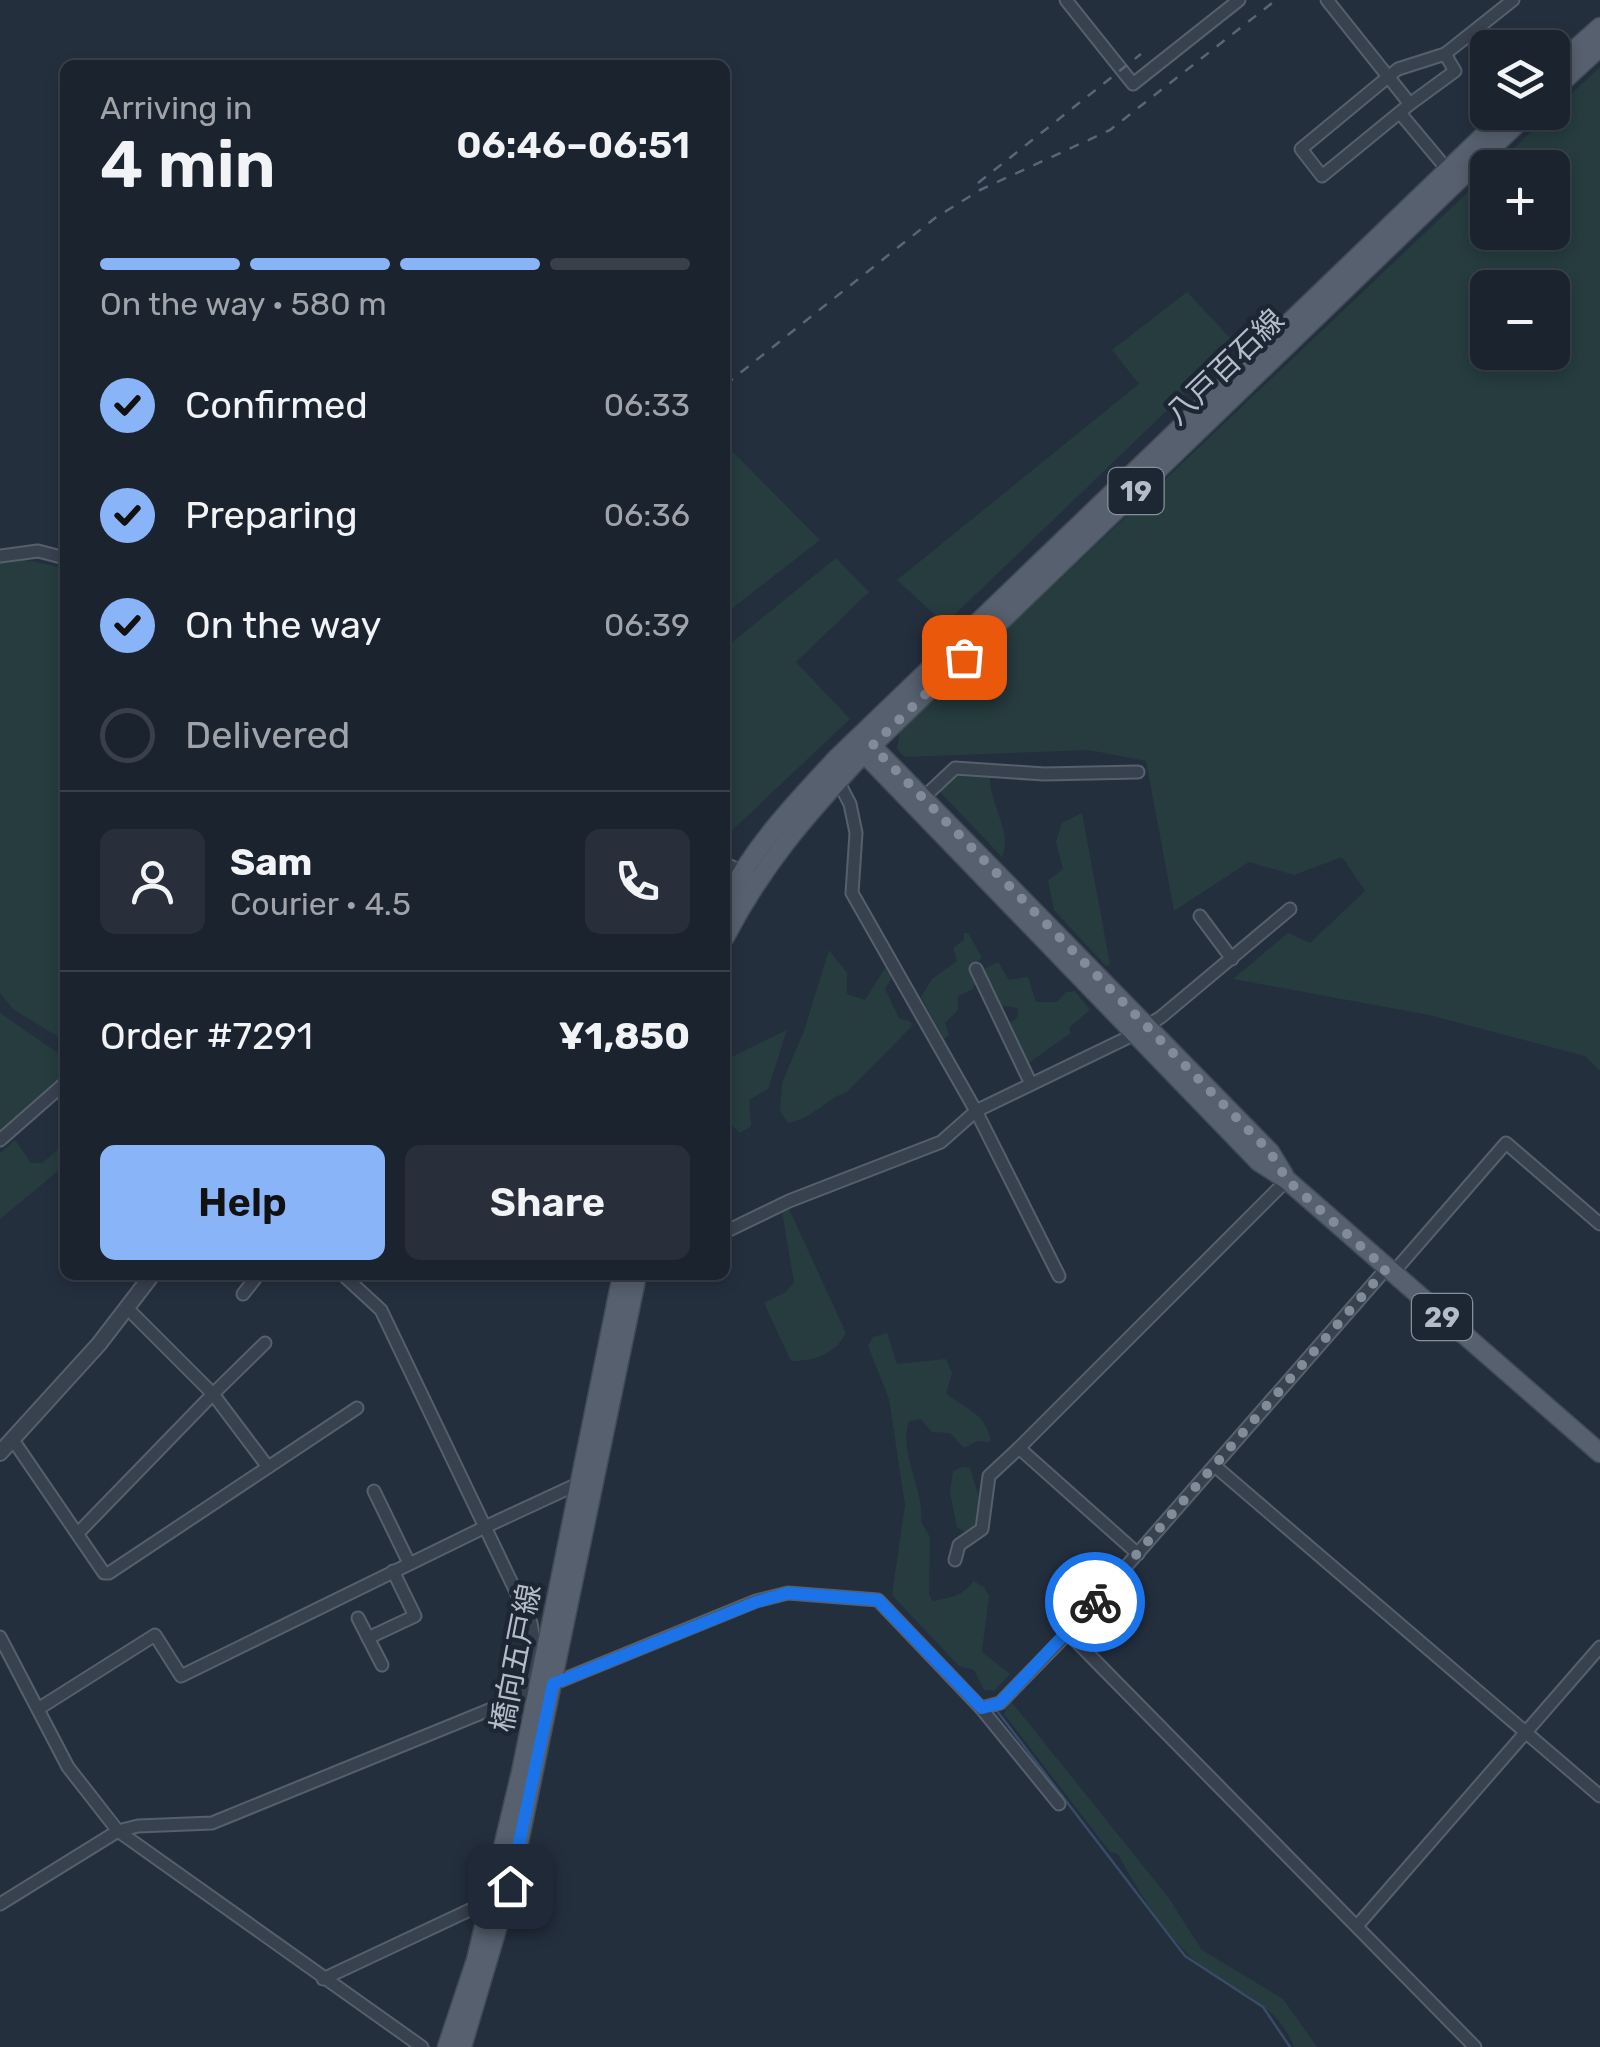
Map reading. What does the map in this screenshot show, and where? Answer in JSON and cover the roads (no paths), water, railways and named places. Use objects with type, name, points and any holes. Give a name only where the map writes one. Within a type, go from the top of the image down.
[{"type":"main road","points":[[1570,54],[1600,27]]},
{"type":"main road","points":[[1570,74],[1600,47]]},
{"type":"main road","name":"八戸百石線","points":[[740,873],[799,798],[863,747],[1453,175],[1492,130]]},
{"type":"main road","name":"八戸百石線","points":[[1453,175],[1508,130]]},
{"type":"main road","name":"八戸百石線","points":[[740,873],[787,836],[838,781],[863,747]]},
{"type":"main road","name":"29","points":[[863,747],[923,798],[1140,1030]]},
{"type":"main road","name":"29","points":[[863,747],[1140,1030],[1270,1152],[1287,1180],[1600,1453]]},
{"type":"main road","points":[[730,916],[740,873]]},
{"type":"main road","name":"橋向五戸線","points":[[447,2047],[492,1900],[535,1683],[587,1480],[628,1280]]},
{"type":"main road","name":"橋向五戸線","points":[[462,2047],[510,1886],[535,1683]]},
{"type":"street","points":[[1066,0],[1133,84],[1239,0]]},
{"type":"street","points":[[1327,0],[1388,77],[1405,109],[1453,175]]},
{"type":"street","points":[[1445,54],[1455,71],[1322,176],[1301,149],[1398,69],[1445,54],[1513,0]]},
{"type":"street","points":[[0,556],[38,551],[60,557]]},
{"type":"street","points":[[923,798],[955,768],[1044,774],[1138,772]]},
{"type":"street","points":[[838,781],[850,804],[856,833],[852,893],[976,1111],[1060,1276]]},
{"type":"street","points":[[730,1230],[789,1201],[941,1142],[976,1111],[1140,1030],[1290,910]]},
{"type":"street","points":[[1200,916],[1232,960]]},
{"type":"street","points":[[976,969],[1031,1084]]},
{"type":"street","points":[[0,1140],[60,1087]]},
{"type":"street","points":[[982,1708],[1000,1703],[1068,1633],[1506,1143],[1600,1224]]},
{"type":"street","points":[[956,1560],[959,1545],[982,1528],[988,1476],[1287,1180]]},
{"type":"street","points":[[0,1453],[148,1280]]},
{"type":"street","points":[[242,1294],[254,1280]]},
{"type":"street","points":[[349,1280],[381,1310],[531,1623],[535,1683]]},
{"type":"street","points":[[126,1308],[214,1394],[268,1467]]},
{"type":"street","points":[[78,1532],[265,1342]]},
{"type":"street","points":[[13,1440],[104,1573],[109,1573],[356,1408]]},
{"type":"street","points":[[1020,1448],[1138,1554]]},
{"type":"street","points":[[1216,1466],[1600,1796]]},
{"type":"street","points":[[38,1709],[155,1635],[181,1676],[587,1480]]},
{"type":"street","points":[[374,1492],[409,1563]]},
{"type":"street","points":[[368,1638],[415,1616],[393,1572]]},
{"type":"street","points":[[0,1904],[118,1831],[138,1826],[212,1823],[535,1683],[788,1593],[878,1600],[982,1708],[1059,1804]]},
{"type":"street","points":[[358,1618],[382,1665]]},
{"type":"street","points":[[1068,1633],[1475,2047]]},
{"type":"street","points":[[0,1636],[68,1767],[118,1831],[422,2047]]},
{"type":"street","points":[[1357,1926],[1600,1646]]},
{"type":"street","points":[[323,1979],[492,1900]]},
{"type":"waterway","points":[[997,1711],[1185,1956],[1263,2007],[1290,2047]]},
{"type":"railway","points":[[730,381],[935,218],[980,190],[1110,130],[1276,0]]},
{"type":"railway","points":[[978,183],[1141,54]]}]
